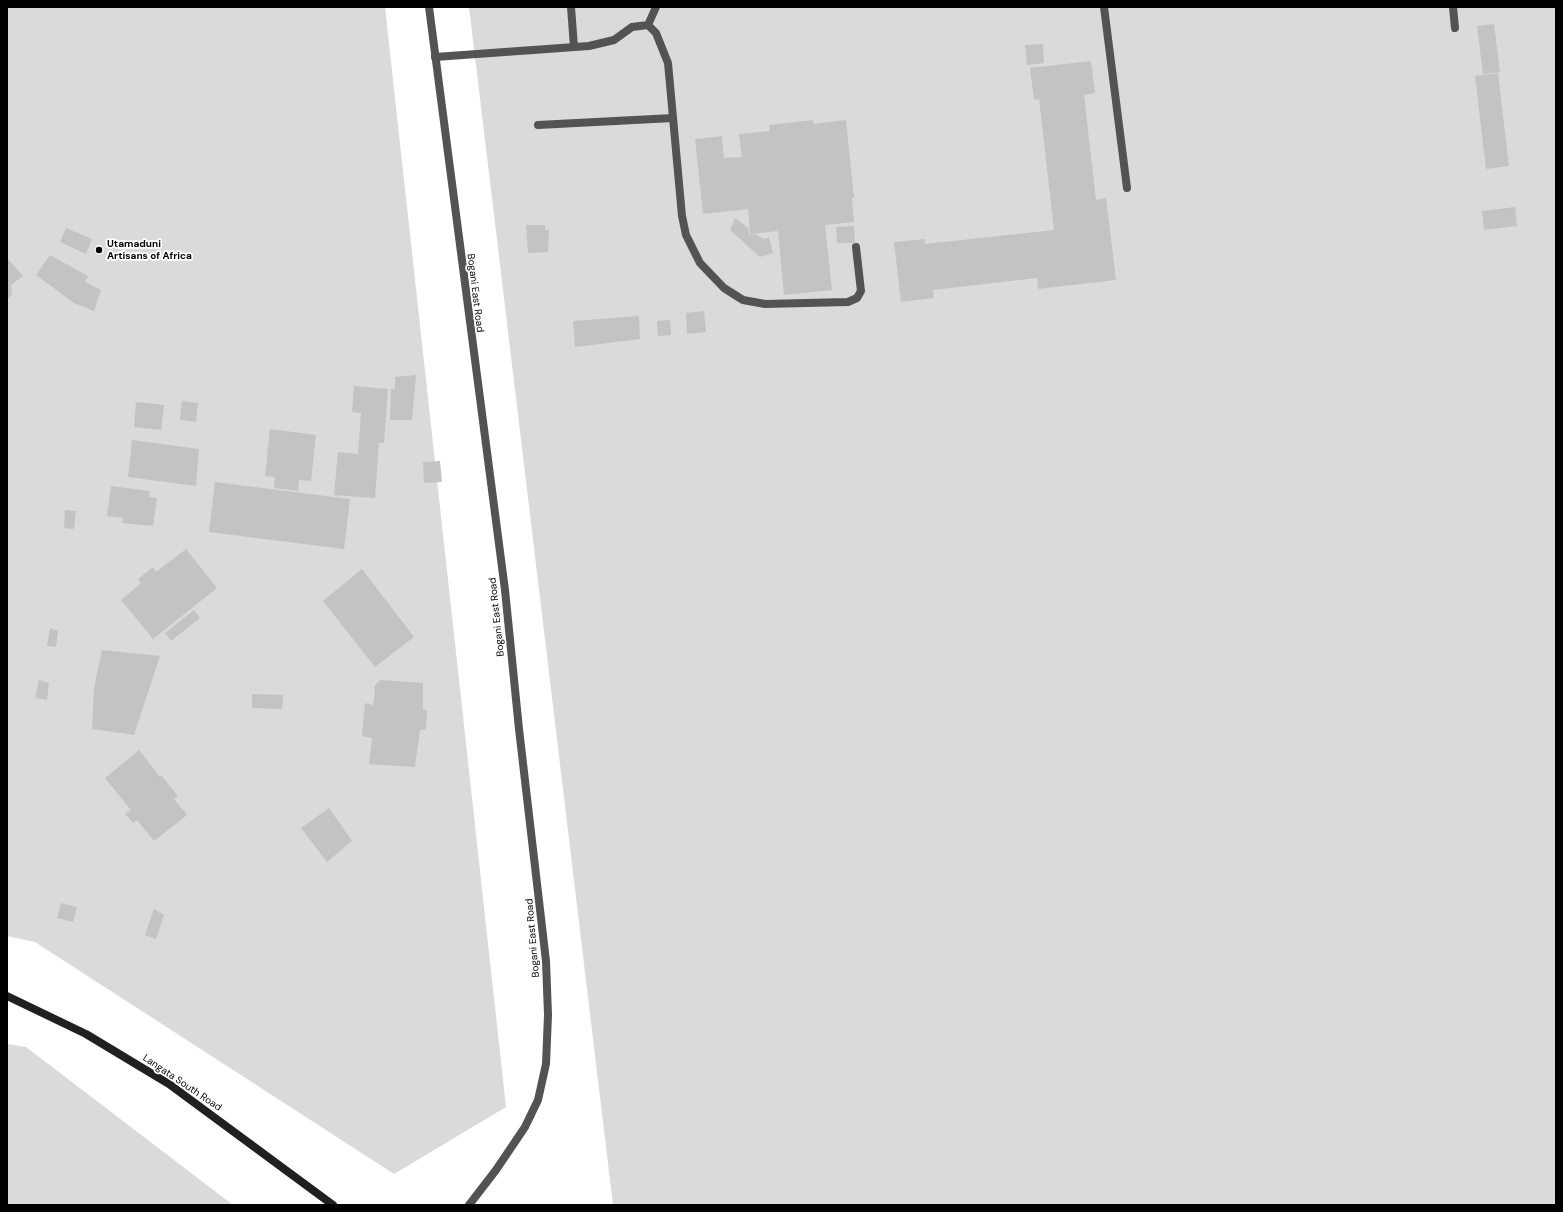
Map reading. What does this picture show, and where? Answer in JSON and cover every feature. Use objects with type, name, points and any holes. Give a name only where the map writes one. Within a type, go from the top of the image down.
[{"type":"street","name":"Bogani East Road","points":[[429,7],[505,590],[519,729],[546,961],[548,1015],[546,1064],[538,1100],[525,1128],[470,1205]]},
{"type":"street","points":[[571,7],[574,47]]},
{"type":"street","points":[[648,26],[656,7]]},
{"type":"street","points":[[1104,7],[1127,188]]},
{"type":"street","points":[[1453,7],[1455,28]]},
{"type":"street","points":[[435,57],[590,46],[614,40],[632,27],[648,26],[656,33],[668,63],[682,216],[686,236],[700,263],[724,288],[743,300],[766,304],[848,302],[857,298],[860,291],[856,247]]},
{"type":"street","points":[[538,125],[673,118]]},
{"type":"street","name":"Langata South Road","points":[[7,996],[86,1034],[169,1084],[333,1205]]},
{"type":"shaded area","points":[[7,7],[385,7],[506,1107],[394,1174],[35,942],[7,936]]},
{"type":"shaded area","points":[[469,7],[1556,7],[1556,1205],[613,1205]]},
{"type":"shaded area","points":[[7,1044],[26,1047],[233,1205],[7,1205]]},
{"type":"building","points":[[1494,24],[1500,72],[1483,74],[1477,26]]},
{"type":"building","points":[[1043,44],[1044,63],[1027,65],[1025,45]]},
{"type":"building","points":[[1091,61],[1095,93],[1084,95],[1096,200],[1106,198],[1116,280],[1038,289],[1037,278],[933,290],[934,298],[901,302],[894,242],[925,239],[925,244],[1054,230],[1039,99],[1034,100],[1030,68]]},
{"type":"building","points":[[1498,73],[1509,166],[1486,169],[1475,76]]},
{"type":"building","points":[[813,120],[813,124],[846,120],[854,198],[852,198],[854,222],[825,225],[832,290],[784,295],[778,231],[750,234],[748,209],[703,214],[695,139],[722,136],[724,158],[742,157],[739,134],[770,131],[769,125]]},
{"type":"building","points":[[1515,207],[1517,226],[1484,230],[1482,211]]},
{"type":"building","points":[[735,218],[748,228],[749,235],[755,234],[764,239],[769,237],[773,253],[760,257],[730,230]]},
{"type":"building","points":[[526,225],[545,225],[545,230],[549,230],[548,252],[528,253]]},
{"type":"building","points":[[854,226],[855,243],[837,243],[836,227]]},
{"type":"building","points":[[66,228],[92,239],[86,254],[60,242]]},
{"type":"building","points":[[50,255],[88,276],[85,282],[101,290],[94,311],[74,303],[36,275]]},
{"type":"building","points":[[7,258],[23,276],[11,285],[12,295],[7,299]]},
{"type":"building","points":[[704,311],[706,332],[687,334],[686,313]]},
{"type":"building","points":[[639,316],[640,339],[575,347],[573,321]]},
{"type":"building","points":[[670,320],[671,335],[658,336],[657,321]]},
{"type":"building","points":[[416,375],[412,420],[390,420],[391,389],[395,389],[395,377]]},
{"type":"building","points":[[354,386],[388,389],[384,443],[379,443],[375,498],[334,495],[338,452],[358,454],[361,413],[352,412]]},
{"type":"building","points":[[182,401],[198,403],[196,422],[180,420]]},
{"type":"building","points":[[136,402],[164,405],[161,430],[134,427]]},
{"type":"building","points":[[270,429],[316,435],[311,481],[299,480],[298,491],[274,488],[275,477],[265,476]]},
{"type":"building","points":[[132,440],[199,449],[196,486],[128,477]]},
{"type":"building","points":[[440,461],[442,482],[424,483],[423,462]]},
{"type":"building","points":[[215,482],[350,499],[344,549],[209,532]]},
{"type":"building","points":[[111,486],[150,491],[149,497],[157,498],[153,526],[122,523],[123,518],[107,516]]},
{"type":"building","points":[[65,510],[76,511],[74,529],[64,528]]},
{"type":"building","points":[[186,549],[217,588],[153,639],[121,600],[141,583],[138,579],[153,567],[156,572]]},
{"type":"building","points":[[362,569],[414,637],[375,667],[323,601]]},
{"type":"building","points":[[194,610],[200,618],[171,641],[165,633]]},
{"type":"building","points":[[50,628],[58,631],[56,647],[47,646]]},
{"type":"building","points":[[102,650],[160,656],[134,735],[92,729],[94,688]]},
{"type":"building","points":[[39,680],[49,683],[47,700],[35,698]]},
{"type":"building","points":[[380,680],[423,683],[423,710],[427,710],[426,729],[420,730],[415,767],[369,764],[372,738],[362,736],[365,703],[373,705],[374,687]]},
{"type":"building","points":[[252,694],[283,695],[282,709],[252,708]]},
{"type":"building","points":[[139,750],[160,777],[161,775],[178,796],[174,799],[187,815],[154,841],[137,820],[133,823],[125,814],[131,810],[105,778]]},
{"type":"building","points":[[329,808],[352,841],[327,862],[301,828]]},
{"type":"building","points":[[61,903],[77,907],[73,922],[57,918]]},
{"type":"building","points":[[154,909],[164,915],[156,939],[145,935]]},
{"type":"place","name":"Utamaduni Artisans of Africa","points":[[99,250]]}]
